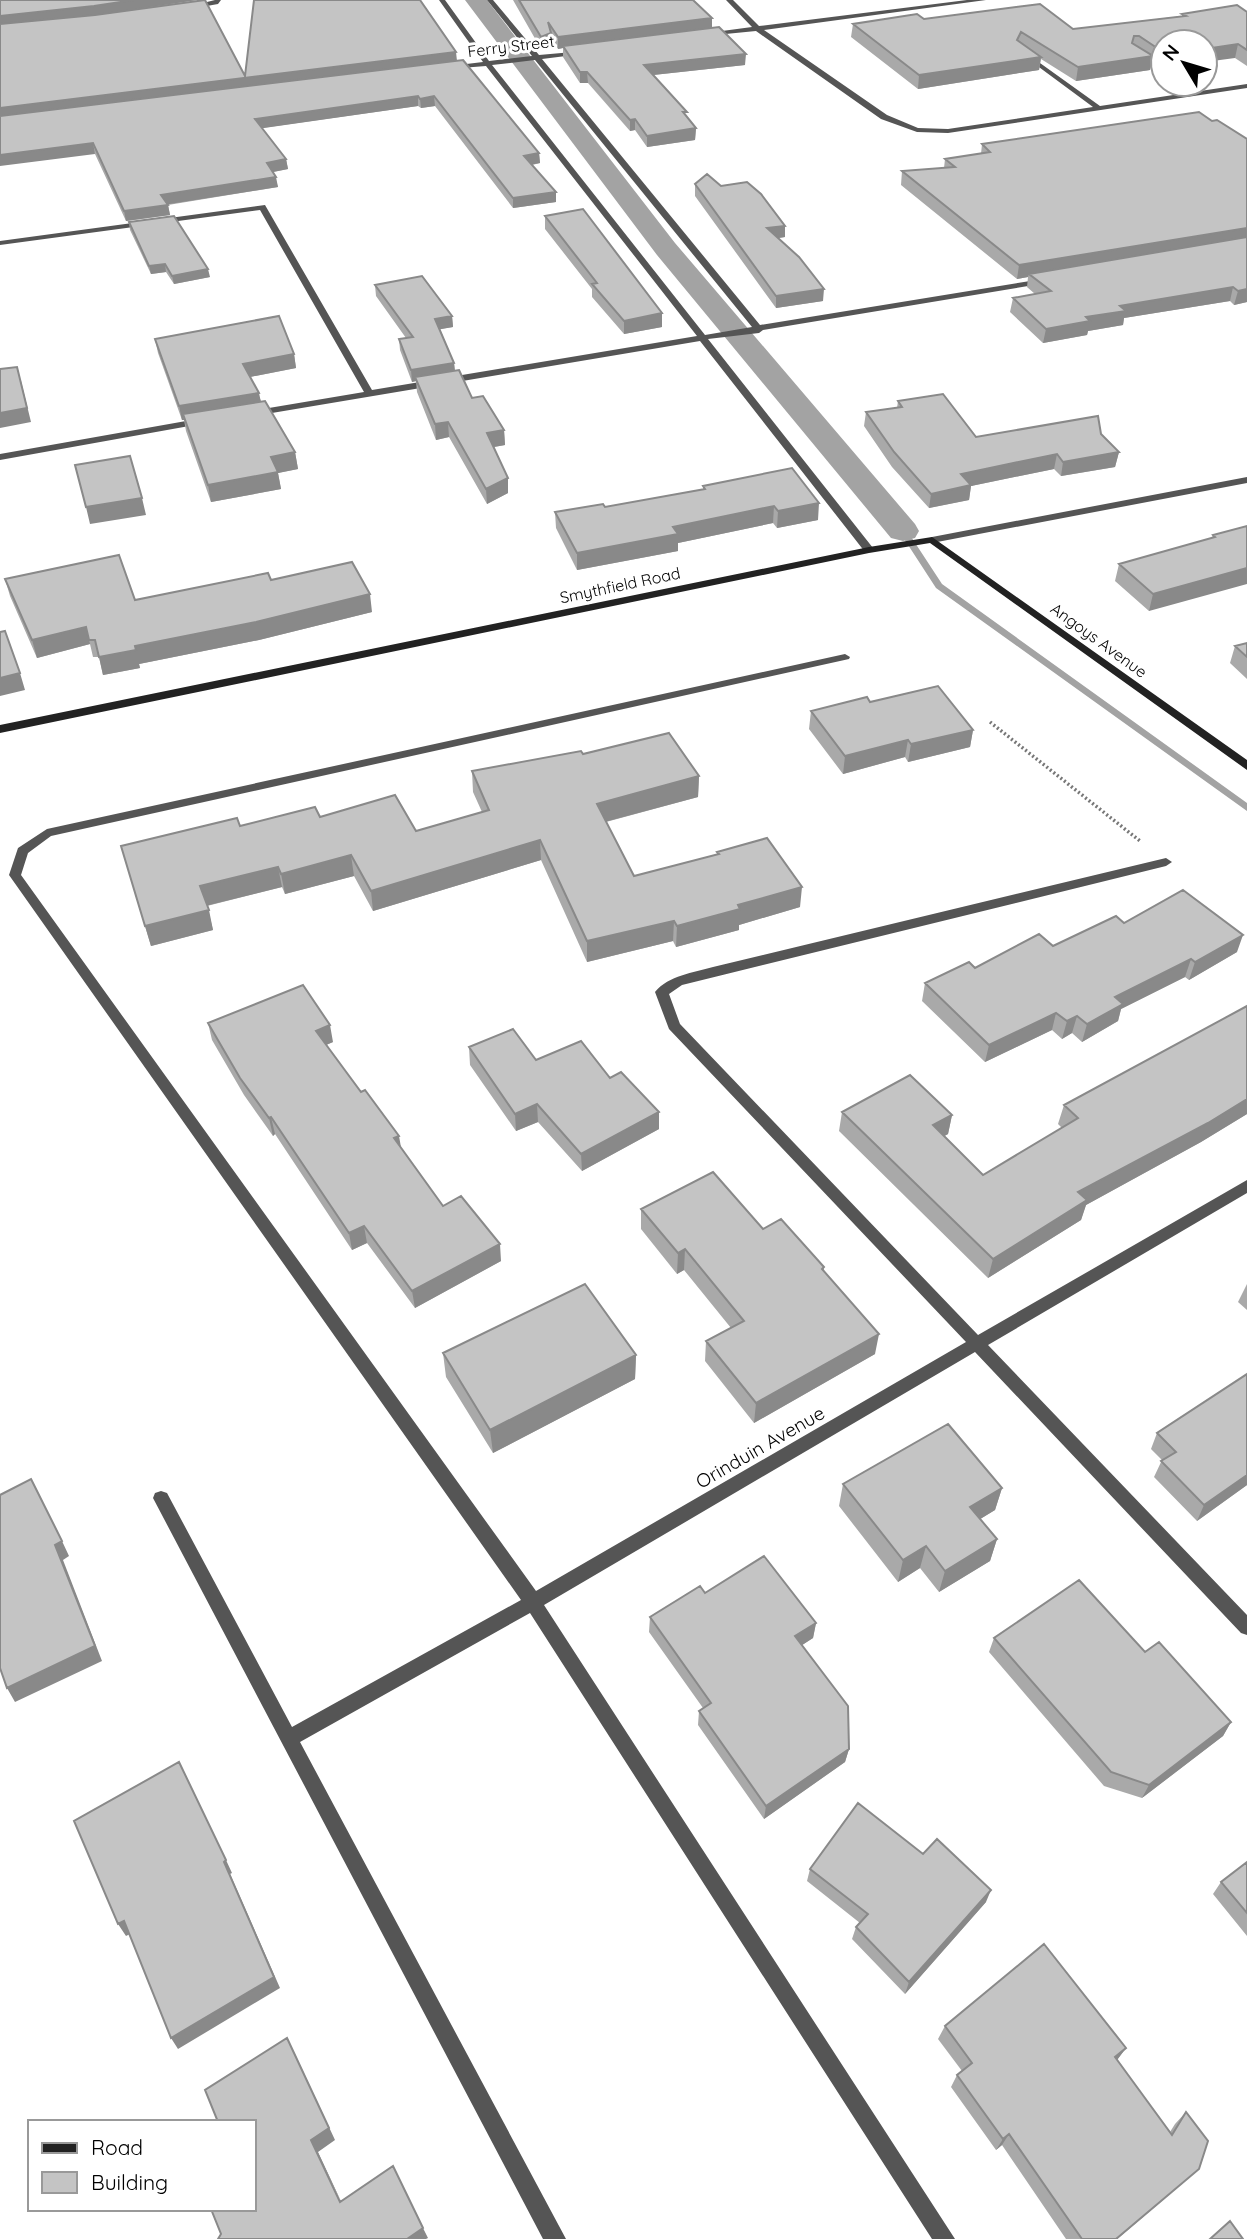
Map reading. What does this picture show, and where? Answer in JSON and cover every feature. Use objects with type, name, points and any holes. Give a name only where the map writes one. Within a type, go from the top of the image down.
[{"type":"street","points":[[176,9],[216,3],[218,0]]},
{"type":"street","points":[[442,0],[487,63],[869,550]]},
{"type":"street","points":[[490,0],[759,330]]},
{"type":"street","points":[[729,0],[758,29],[884,117],[917,130],[948,131],[1167,98]]},
{"type":"street","points":[[703,36],[983,0]]},
{"type":"street","name":"Ferry Street","points":[[446,68],[592,50]]},
{"type":"street","points":[[1019,50],[1100,108]]},
{"type":"street","points":[[1133,53],[1149,64]]},
{"type":"street","points":[[1219,90],[1247,86]]},
{"type":"street","points":[[0,243],[262,207],[369,393]]},
{"type":"street","points":[[246,414],[1057,278]]},
{"type":"street","points":[[0,457],[219,419]]},
{"type":"street","name":"Smythfield Road","points":[[0,729],[869,550],[1247,480]]},
{"type":"street","name":"Angoys Avenue","points":[[932,540],[1247,765]]},
{"type":"street","points":[[845,657],[47,834],[22,851],[15,875],[533,1602],[944,2239]]},
{"type":"street","points":[[1166,862],[678,981],[662,992],[674,1026],[1247,1627]]},
{"type":"street","name":"Orinduin Avenue","points":[[290,1738],[533,1602],[1247,1186]]},
{"type":"street","points":[[160,1498],[555,2239]]},
{"type":"path","points":[[990,722],[1166,862]]},
{"type":"building","points":[[0,0],[134,0],[0,16]]},
{"type":"building","points":[[205,0],[245,76],[254,0],[420,0],[456,52],[0,108],[0,24],[95,15]]},
{"type":"building","points":[[519,0],[693,0],[712,18],[558,37],[548,22],[551,33],[541,37]]},
{"type":"building","points":[[1040,4],[1073,29],[1186,16],[1182,14],[1237,5],[1247,12],[1247,50],[1238,44],[1219,47],[1219,28],[1149,28],[1149,43],[1134,36],[1132,43],[1149,54],[1149,57],[1078,67],[1021,32],[1017,40],[1041,57],[919,75],[853,24],[917,14],[924,19]]},
{"type":"building","points":[[719,27],[746,54],[644,65],[687,112],[683,112],[696,128],[647,136],[635,119],[630,120],[587,72],[580,72],[563,46]]},
{"type":"building","points":[[463,60],[539,153],[524,156],[556,192],[513,198],[434,96],[255,119],[286,159],[267,163],[276,177],[161,195],[168,205],[124,211],[93,143],[0,155],[0,116]]},
{"type":"building","points":[[1199,112],[1247,139],[1247,228],[1019,265],[902,171],[955,167],[945,159],[990,152],[982,144]]},
{"type":"building","points":[[707,174],[721,186],[747,182],[761,194],[785,226],[767,228],[799,257],[824,289],[776,296],[695,184]]},
{"type":"building","points":[[583,209],[662,313],[624,321],[592,284],[597,283],[545,216]]},
{"type":"building","points":[[174,216],[208,269],[172,276],[165,264],[149,266],[129,222]]},
{"type":"building","points":[[1247,237],[1247,289],[1238,291],[1233,287],[1120,306],[1126,311],[1086,317],[1090,321],[1046,329],[1013,298],[1051,291],[1029,274]]},
{"type":"building","points":[[422,276],[452,316],[435,319],[454,363],[411,370],[399,339],[413,337],[375,285]]},
{"type":"building","points":[[279,316],[294,354],[243,364],[259,393],[179,406],[155,339]]},
{"type":"building","points":[[17,367],[27,408],[0,413],[0,369]]},
{"type":"building","points":[[459,370],[472,398],[483,396],[504,430],[487,433],[508,478],[486,489],[448,422],[435,424],[415,377]]},
{"type":"building","points":[[943,394],[976,437],[1098,416],[1101,434],[1119,452],[1063,462],[1057,454],[961,474],[971,485],[931,494],[894,452],[866,412],[902,407],[898,401]]},
{"type":"building","points":[[265,401],[295,452],[271,457],[278,472],[208,485],[183,414]]},
{"type":"building","points":[[130,456],[142,498],[86,507],[75,465]]},
{"type":"building","points":[[792,468],[819,503],[778,511],[774,506],[673,527],[678,534],[577,553],[555,512],[603,504],[605,507],[705,489],[703,486]]},
{"type":"building","points":[[1247,526],[1247,568],[1153,594],[1119,564],[1215,537],[1213,535]]},
{"type":"building","points":[[119,555],[135,600],[268,573],[271,580],[352,562],[370,594],[256,622],[135,646],[136,650],[99,657],[95,640],[89,640],[86,627],[32,640],[5,579]]},
{"type":"building","points":[[5,631],[20,673],[0,678],[0,632]]},
{"type":"building","points":[[1247,643],[1247,657],[1235,646]]},
{"type":"building","points":[[938,686],[973,730],[911,744],[908,740],[845,756],[811,711],[867,697],[870,702]]},
{"type":"building","points":[[669,733],[699,776],[597,804],[634,876],[719,854],[717,852],[767,838],[802,887],[738,905],[740,909],[677,926],[674,921],[587,941],[540,840],[371,891],[351,855],[281,874],[278,867],[200,886],[209,910],[145,926],[121,846],[237,818],[240,826],[315,807],[320,817],[395,795],[416,831],[489,810],[472,771],[581,751],[583,754]]},
{"type":"building","points":[[1183,890],[1243,935],[1195,962],[1191,959],[1115,997],[1123,1004],[1087,1024],[1077,1016],[1067,1021],[1056,1013],[989,1045],[925,983],[969,962],[975,968],[1039,934],[1053,946],[1116,916],[1124,923]]},
{"type":"building","points":[[303,985],[330,1025],[316,1031],[361,1092],[365,1090],[399,1136],[394,1138],[443,1206],[461,1196],[500,1244],[412,1291],[364,1226],[349,1233],[271,1117],[269,1118],[240,1078],[208,1023]]},
{"type":"building","points":[[1247,1006],[1247,1099],[1208,1123],[1078,1192],[1087,1200],[993,1259],[842,1112],[910,1075],[952,1115],[933,1125],[983,1175],[1078,1118],[1064,1105]]},
{"type":"building","points":[[513,1029],[536,1060],[581,1041],[610,1078],[621,1072],[659,1112],[581,1154],[537,1104],[515,1114],[469,1047]]},
{"type":"building","points":[[713,1172],[763,1229],[781,1219],[879,1334],[756,1403],[706,1341],[744,1321],[685,1249],[678,1253],[641,1209]]},
{"type":"building","points":[[585,1284],[636,1355],[490,1430],[443,1353]]},
{"type":"building","points":[[1247,1374],[1247,1475],[1204,1505],[1161,1461],[1176,1452],[1157,1433]]},
{"type":"building","points":[[948,1424],[1002,1488],[970,1507],[997,1539],[945,1571],[926,1546],[903,1560],[843,1484]]},
{"type":"building","points":[[31,1479],[62,1541],[55,1545],[95,1646],[7,1688],[0,1668],[0,1495]]},
{"type":"building","points":[[764,1556],[816,1623],[795,1636],[848,1706],[849,1749],[766,1806],[699,1711],[711,1703],[650,1617],[700,1586],[705,1593]]},
{"type":"building","points":[[1079,1580],[1145,1652],[1159,1642],[1231,1722],[1149,1785],[1111,1772],[994,1638]]},
{"type":"building","points":[[179,1762],[226,1860],[224,1862],[274,1977],[171,2038],[124,1921],[118,1924],[74,1821]]},
{"type":"building","points":[[858,1803],[923,1854],[937,1839],[991,1890],[909,1982],[856,1927],[868,1914],[810,1869]]},
{"type":"building","points":[[1247,1862],[1247,1913],[1221,1882]]},
{"type":"building","points":[[1044,1944],[1126,2048],[1115,2057],[1172,2135],[1186,2112],[1208,2141],[1199,2169],[1116,2239],[1082,2239],[1009,2134],[1003,2139],[957,2075],[972,2063],[945,2026]]},
{"type":"building","points":[[287,2038],[329,2128],[311,2140],[340,2202],[393,2166],[423,2228],[407,2239],[218,2239],[221,2234],[212,2211],[256,2211],[256,2120],[217,2120],[205,2090]]},
{"type":"building","points":[[1230,2221],[1243,2239],[1210,2239]]},
{"type":"waterway","points":[[476,0],[666,249],[903,531]]},
{"type":"waterway","points":[[903,531],[939,586],[1247,808]]}]
